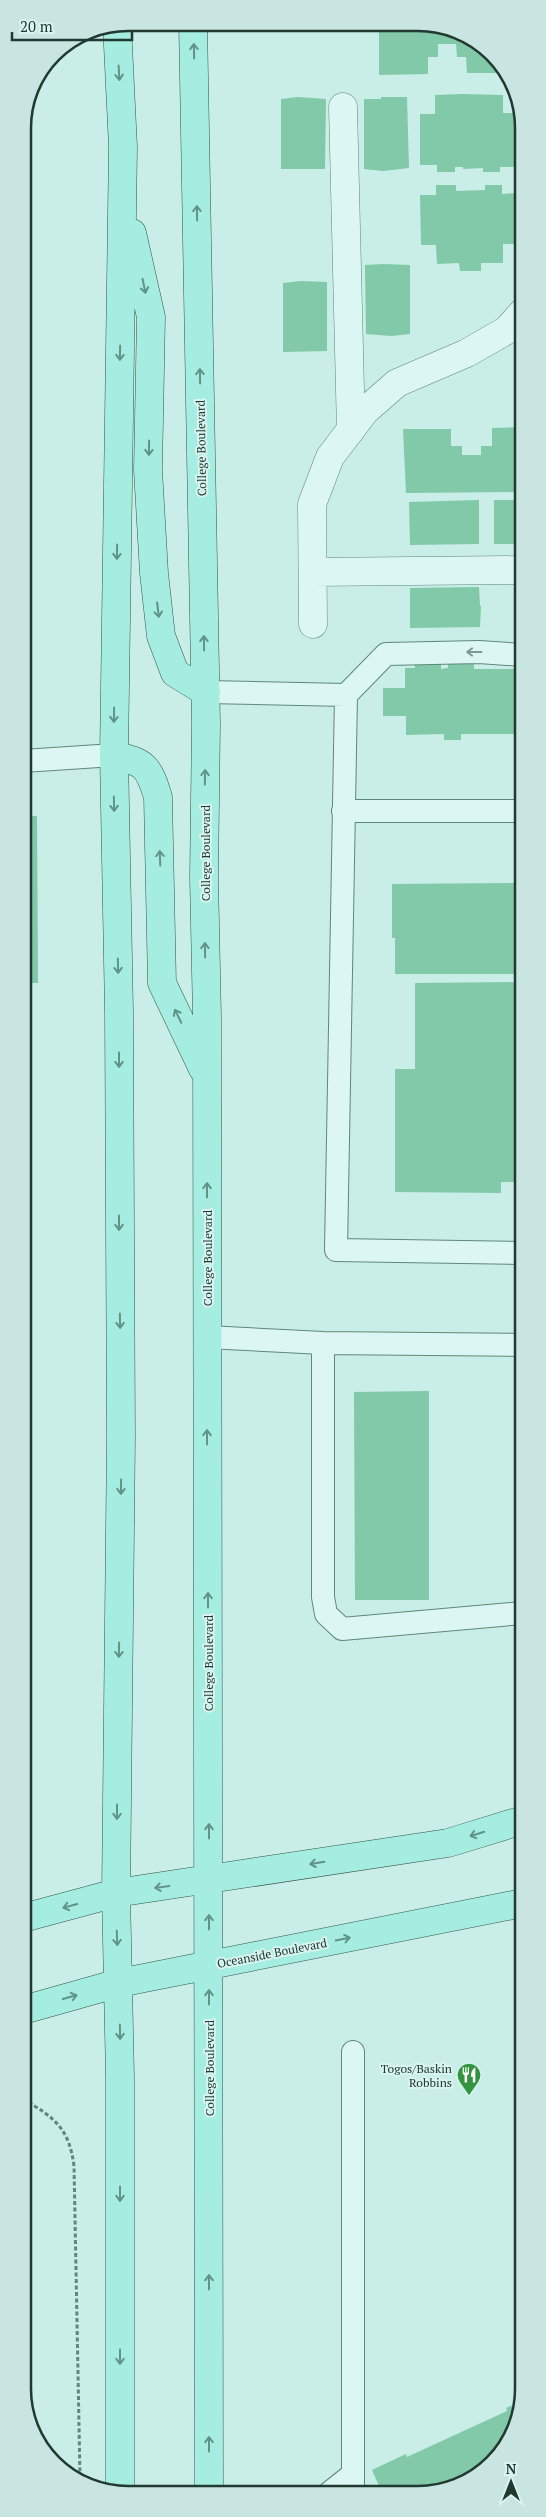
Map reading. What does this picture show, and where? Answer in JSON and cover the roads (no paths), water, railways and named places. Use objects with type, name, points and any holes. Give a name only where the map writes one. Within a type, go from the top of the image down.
[{"type":"main road","name":"College Boulevard","points":[[193,31],[206,692],[204,878],[207,1076],[210,1965],[209,2486]]},
{"type":"main road","points":[[117,32],[122,147],[114,755],[119,1011],[121,1438],[116,1893],[119,1983],[120,2486]]},
{"type":"main road","points":[[122,187],[150,318],[148,470],[154,573],[161,636],[175,673],[206,692]]},
{"type":"main road","points":[[114,755],[139,762],[151,774],[158,796],[162,983],[207,1076]]},
{"type":"main road","points":[[31,1916],[116,1893],[448,1843],[515,1822]]},
{"type":"main road","name":"Oceanside Boulevard","points":[[31,2008],[119,1983],[515,1906]]},
{"type":"street","points":[[344,107],[351,430]]},
{"type":"street","points":[[313,624],[312,504],[330,457],[365,411],[397,383],[467,354],[507,330],[515,321]]},
{"type":"street","points":[[313,572],[515,570]]},
{"type":"lane","points":[[515,654],[479,652],[386,654],[346,695],[336,1250],[515,1253]]},
{"type":"lane","points":[[206,692],[346,695]]},
{"type":"lane","points":[[31,760],[114,755]]},
{"type":"lane","points":[[344,811],[515,811]]},
{"type":"lane","points":[[207,1337],[323,1343],[515,1345]]},
{"type":"lane","points":[[323,1343],[323,1597],[326,1614],[342,1628],[515,1614]]},
{"type":"lane","points":[[353,2052],[353,2484]]},
{"type":"place","name":"Togos/Baskin Robbins","points":[[469,2096]]}]
